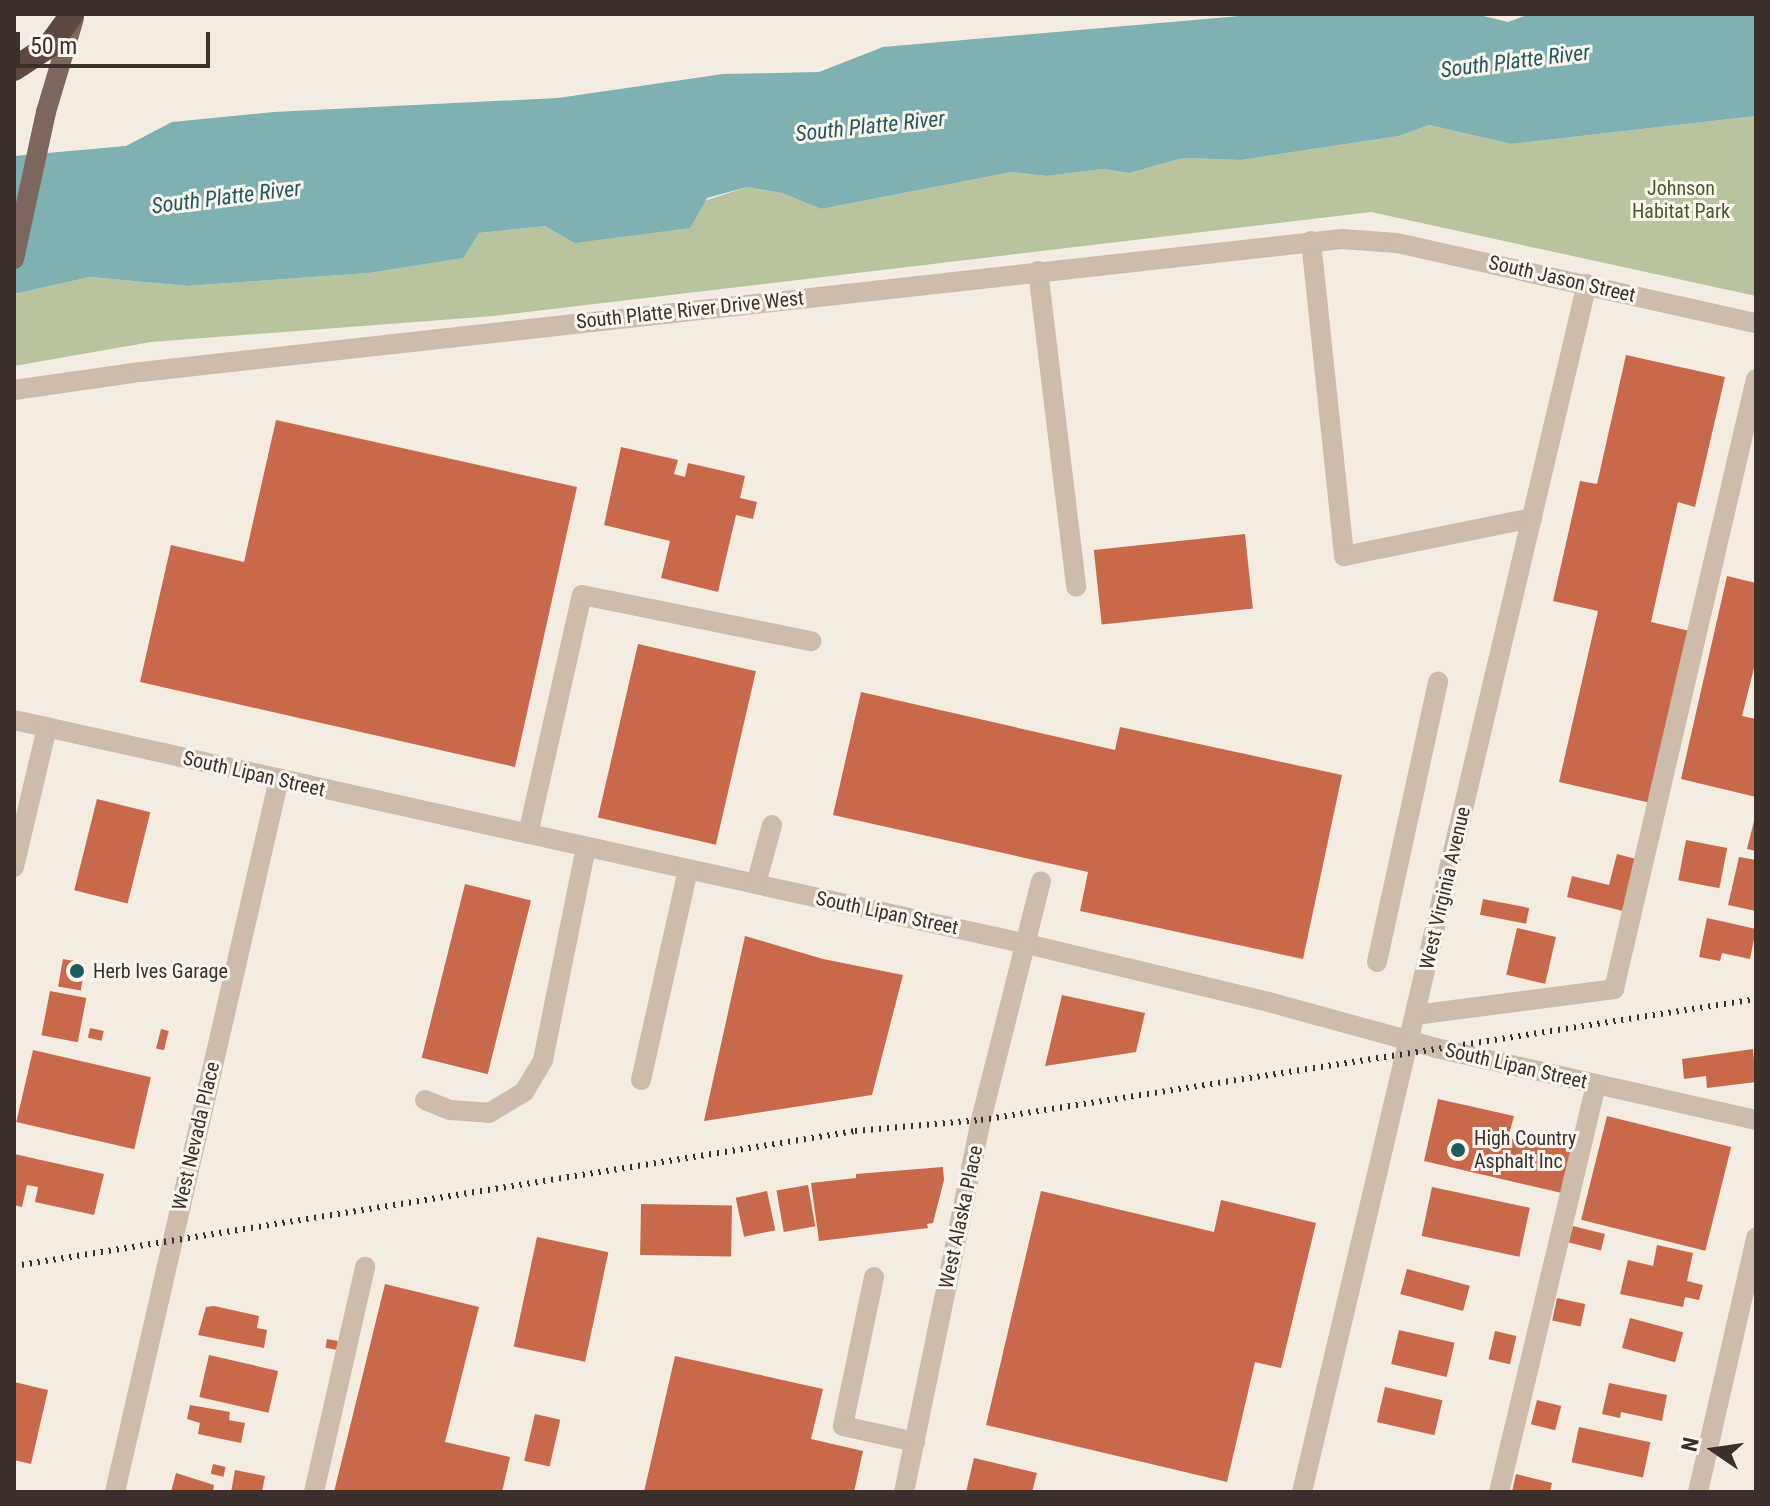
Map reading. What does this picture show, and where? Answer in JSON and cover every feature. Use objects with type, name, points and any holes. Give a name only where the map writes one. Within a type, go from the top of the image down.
[{"type":"highway","points":[[14,69],[49,46],[74,14]]},
{"type":"main road","points":[[14,259],[46,112],[74,14]]},
{"type":"street","name":"South Platte River Drive West","points":[[14,390],[153,371],[1038,271],[1311,241],[1368,239]]},
{"type":"street","name":"South Jason Street","points":[[1368,239],[1756,323]]},
{"type":"street","points":[[1311,241],[1344,556],[1532,518]]},
{"type":"street","points":[[1038,271],[1076,587]]},
{"type":"street","name":"West Virginia Avenue","points":[[1302,1492],[1587,284]]},
{"type":"street","points":[[1415,1015],[1614,989],[1756,379]]},
{"type":"street","points":[[528,834],[582,595],[811,641]]},
{"type":"street","points":[[1377,962],[1438,682]]},
{"type":"street","name":"South Lipan Street","points":[[14,720],[1027,944],[1272,1003],[1409,1041],[1756,1120]]},
{"type":"street","points":[[14,867],[47,727]]},
{"type":"street","name":"West Nevada Place","points":[[115,1492],[279,779]]},
{"type":"street","points":[[756,884],[772,825]]},
{"type":"street","points":[[425,1100],[450,1110],[489,1113],[524,1092],[543,1060],[586,847]]},
{"type":"street","points":[[641,1080],[688,869]]},
{"type":"street","name":"West Alaska Place","points":[[904,1492],[981,1120],[1041,881]]},
{"type":"street","points":[[1499,1492],[1596,1084]]},
{"type":"street","points":[[1698,1492],[1756,1238]]},
{"type":"street","points":[[314,1492],[365,1267]]},
{"type":"street","points":[[874,1277],[843,1426],[915,1442]]},
{"type":"green space","name":"Johnson Habitat Park","points":[[1756,116],[1756,296],[1371,212],[494,316],[151,342],[14,366],[14,294],[90,277],[188,286],[369,273],[462,258],[479,233],[545,226],[574,243],[747,187],[782,193],[821,209],[1012,172],[1047,176],[1103,169],[1129,173],[1183,158],[1241,160],[1399,136],[1429,125],[1511,144]]},
{"type":"water","name":"South Platte River","points":[[1263,14],[1475,14],[1508,22],[1530,14],[1756,14],[1756,116],[1511,144],[1429,125],[1399,136],[1241,160],[1183,158],[1129,173],[1103,169],[1047,176],[1012,172],[821,209],[782,193],[747,187],[707,198],[690,228],[574,243],[545,226],[479,233],[463,258],[369,273],[188,286],[90,277],[14,294],[14,156],[126,146],[172,122],[274,112],[558,98],[723,74],[819,72],[883,47]]},
{"type":"building","points":[[1626,355],[1725,377],[1695,507],[1678,502],[1651,622],[1694,632],[1655,804],[1559,782],[1598,611],[1553,601],[1580,481],[1597,484]]},
{"type":"building","points":[[276,420],[577,487],[515,767],[140,682],[171,545],[244,562]]},
{"type":"building","points":[[621,447],[678,460],[674,474],[685,477],[688,463],[745,476],[740,498],[757,502],[753,519],[736,515],[718,592],[661,578],[670,541],[604,525]]},
{"type":"building","points":[[1245,534],[1253,609],[1102,624],[1094,550]]},
{"type":"building","points":[[1727,576],[1756,583],[1756,660],[1742,716],[1756,719],[1756,797],[1681,779]]},
{"type":"building","points":[[638,644],[756,671],[716,845],[598,817]]},
{"type":"building","points":[[861,692],[1115,750],[1120,727],[1342,775],[1303,959],[1080,911],[1088,872],[833,815]]},
{"type":"building","points":[[97,799],[150,812],[128,904],[74,890]]},
{"type":"building","points":[[1756,817],[1756,851],[1747,849]]},
{"type":"building","points":[[1686,840],[1727,848],[1719,888],[1678,880]]},
{"type":"building","points":[[1617,854],[1636,859],[1623,911],[1567,897],[1572,876],[1609,885]]},
{"type":"building","points":[[1739,857],[1756,860],[1756,911],[1728,905]]},
{"type":"building","points":[[465,884],[531,900],[488,1074],[422,1058]]},
{"type":"building","points":[[1483,899],[1529,908],[1526,924],[1480,915]]},
{"type":"building","points":[[1707,918],[1756,929],[1750,959],[1722,953],[1720,961],[1699,957]]},
{"type":"building","points":[[1517,928],[1556,937],[1545,984],[1506,975]]},
{"type":"building","points":[[745,936],[823,959],[903,975],[872,1095],[704,1121]]},
{"type":"building","points":[[63,959],[86,963],[81,991],[58,987]]},
{"type":"building","points":[[50,991],[86,998],[78,1042],[41,1035]]},
{"type":"building","points":[[1062,995],[1145,1013],[1136,1052],[1045,1066]]},
{"type":"building","points":[[90,1028],[104,1031],[102,1041],[88,1038]]},
{"type":"building","points":[[161,1029],[169,1031],[164,1050],[156,1048]]},
{"type":"building","points":[[1753,1049],[1756,1082],[1707,1088],[1706,1076],[1684,1079],[1682,1059]]},
{"type":"building","points":[[33,1050],[151,1077],[134,1149],[16,1122]]},
{"type":"building","points":[[1438,1099],[1514,1116],[1508,1138],[1548,1147],[1550,1138],[1573,1143],[1562,1193],[1424,1161]]},
{"type":"building","points":[[1607,1116],[1731,1147],[1705,1251],[1581,1220]]},
{"type":"building","points":[[14,1154],[104,1174],[94,1215],[35,1202],[38,1187],[27,1185],[22,1207],[14,1205]]},
{"type":"building","points":[[943,1167],[944,1180],[933,1223],[927,1224],[928,1228],[819,1241],[811,1183],[856,1178],[856,1174]]},
{"type":"building","points":[[808,1185],[815,1226],[784,1232],[776,1191]]},
{"type":"building","points":[[1432,1187],[1530,1208],[1519,1257],[1422,1236]]},
{"type":"building","points":[[767,1191],[775,1230],[744,1237],[736,1198]]},
{"type":"building","points":[[1041,1191],[1214,1232],[1221,1200],[1316,1223],[1281,1368],[1255,1362],[1227,1482],[986,1425]]},
{"type":"building","points":[[641,1204],[732,1206],[731,1257],[640,1255]]},
{"type":"building","points":[[1573,1226],[1605,1234],[1601,1250],[1569,1242]]},
{"type":"building","points":[[537,1237],[608,1252],[585,1362],[514,1347]]},
{"type":"building","points":[[1657,1245],[1693,1253],[1687,1281],[1703,1285],[1699,1300],[1685,1297],[1683,1307],[1620,1294],[1628,1260],[1653,1266]]},
{"type":"building","points":[[1407,1269],[1470,1286],[1463,1311],[1400,1294]]},
{"type":"building","points":[[385,1284],[479,1307],[445,1442],[510,1457],[502,1492],[334,1492]]},
{"type":"building","points":[[1557,1298],[1585,1304],[1581,1327],[1552,1320]]},
{"type":"building","points":[[206,1307],[259,1316],[257,1328],[267,1330],[264,1348],[198,1335]]},
{"type":"building","points":[[1630,1318],[1683,1332],[1675,1362],[1622,1348]]},
{"type":"building","points":[[1399,1330],[1455,1343],[1447,1377],[1391,1364]]},
{"type":"building","points":[[1495,1331],[1516,1336],[1510,1364],[1488,1359]]},
{"type":"building","points":[[327,1339],[338,1341],[336,1350],[325,1348]]},
{"type":"building","points":[[209,1355],[278,1371],[269,1413],[199,1397]]},
{"type":"building","points":[[675,1356],[823,1389],[811,1439],[863,1451],[854,1492],[644,1492]]},
{"type":"building","points":[[14,1382],[48,1390],[31,1464],[14,1460]]},
{"type":"building","points":[[1609,1383],[1667,1395],[1662,1421],[1621,1412],[1620,1418],[1602,1414]]},
{"type":"building","points":[[1385,1387],[1442,1400],[1434,1435],[1377,1422]]},
{"type":"building","points":[[1537,1400],[1561,1406],[1555,1430],[1531,1424]]},
{"type":"building","points":[[190,1405],[230,1412],[229,1420],[245,1423],[241,1443],[198,1434],[200,1423],[187,1419]]},
{"type":"building","points":[[535,1414],[560,1420],[550,1467],[524,1461]]},
{"type":"building","points":[[1579,1427],[1650,1442],[1643,1477],[1572,1462]]},
{"type":"building","points":[[974,1458],[1037,1473],[1032,1492],[966,1492]]},
{"type":"building","points":[[213,1464],[226,1467],[223,1477],[211,1474]]},
{"type":"building","points":[[235,1470],[265,1476],[262,1492],[231,1492]]},
{"type":"building","points":[[176,1473],[214,1485],[213,1492],[171,1492]]},
{"type":"building","points":[[1516,1474],[1552,1483],[1550,1492],[1512,1492]]},
{"type":"railway","points":[[14,1266],[855,1131],[981,1120],[1756,999]]},
{"type":"place","name":"Herb Ives Garage","points":[[77,971]]},
{"type":"place","name":"High Country Asphalt Inc","points":[[1458,1150]]}]
